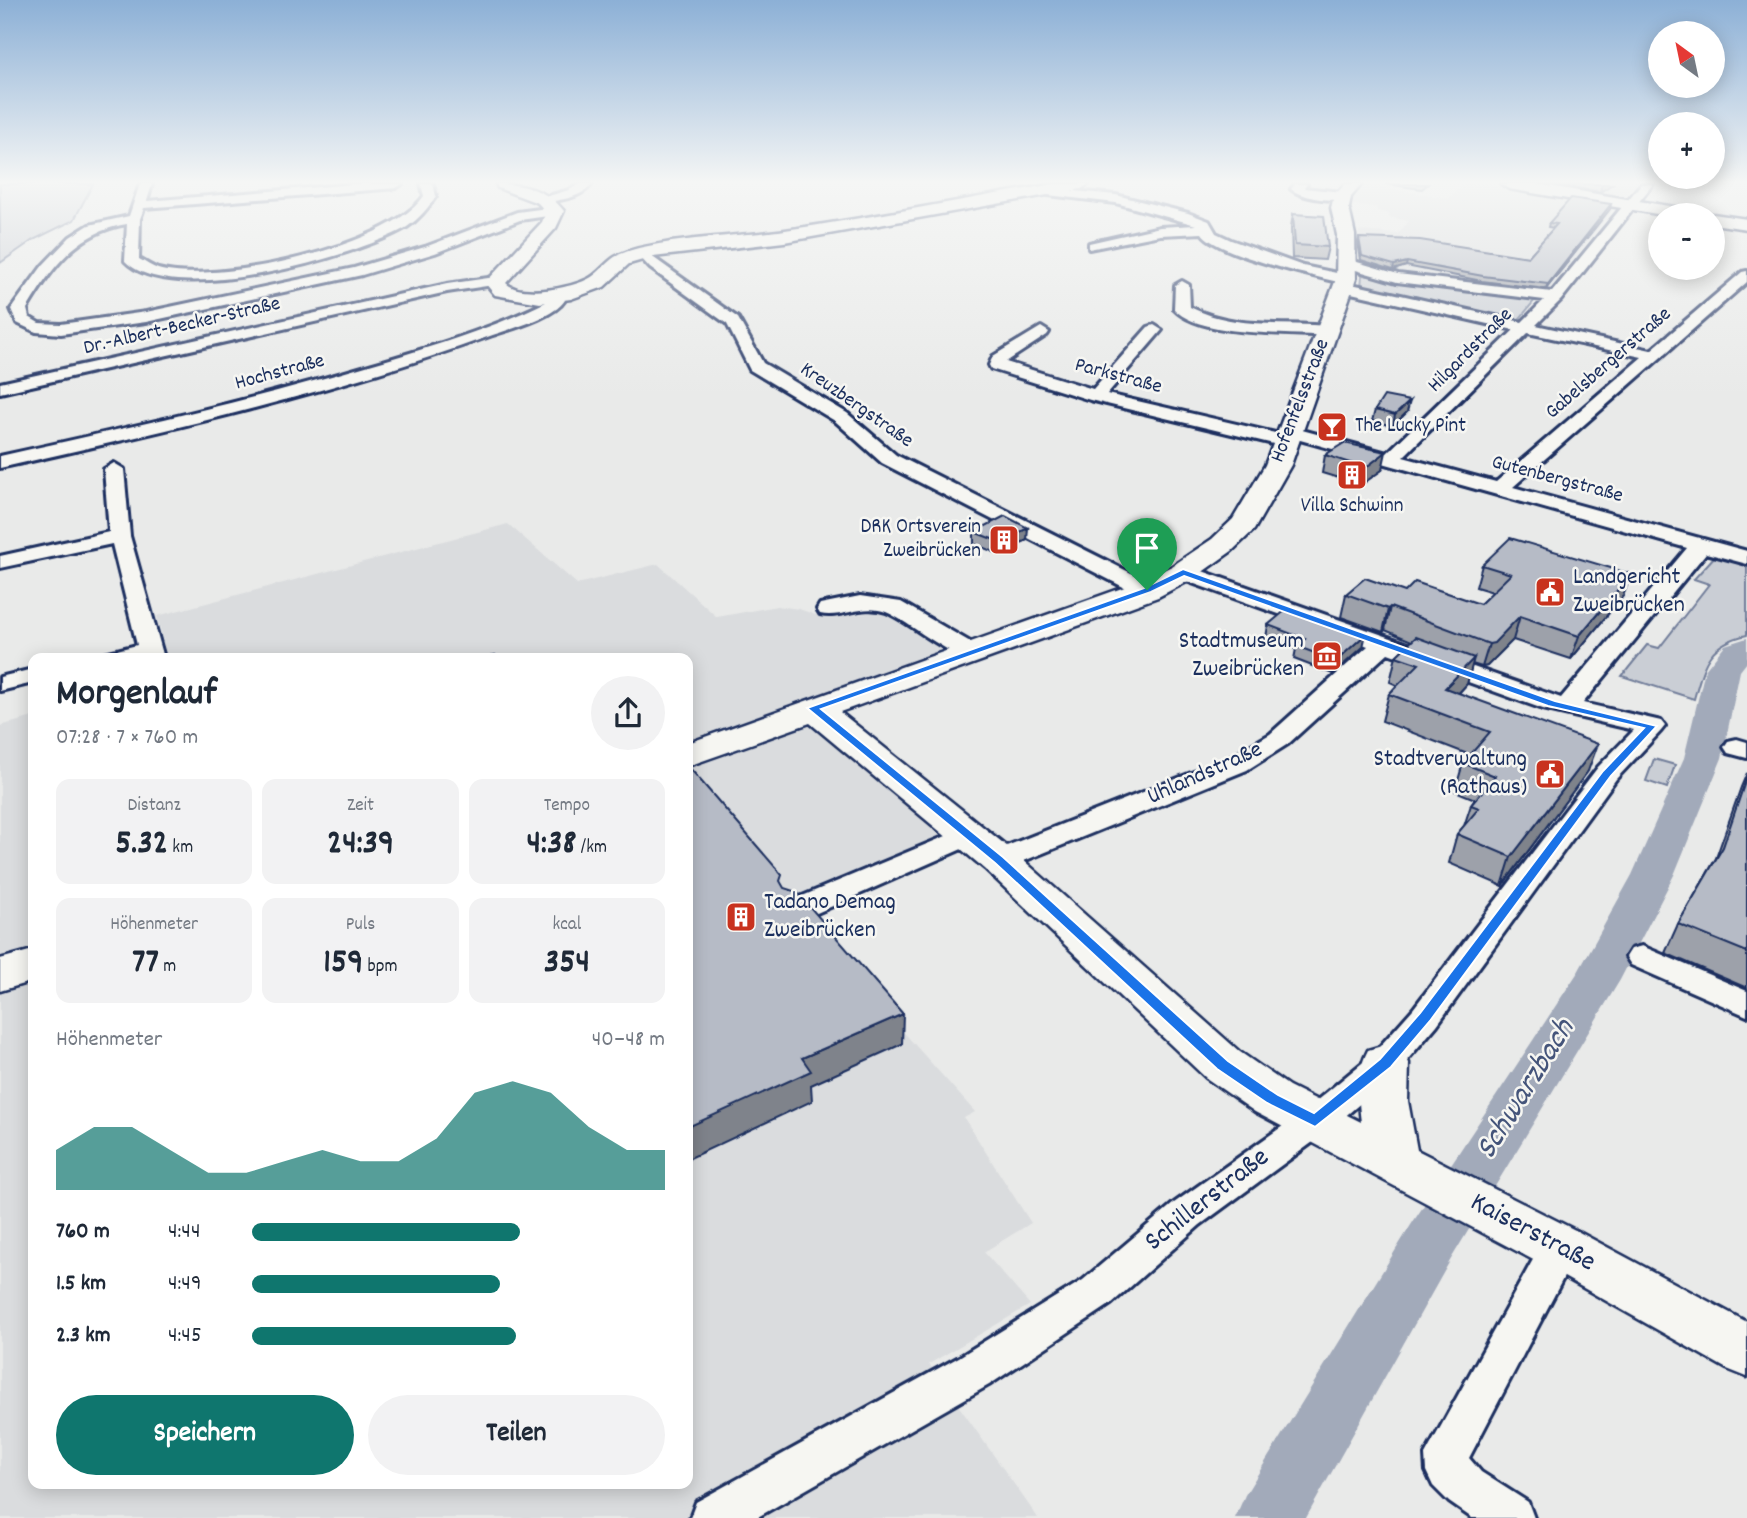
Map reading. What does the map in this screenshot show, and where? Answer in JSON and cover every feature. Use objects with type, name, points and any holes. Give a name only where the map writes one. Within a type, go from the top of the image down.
[{"type":"street","points":[[63,255],[19,309],[22,320],[36,327],[61,328],[146,317],[357,272],[415,255]]},
{"type":"street","points":[[131,255],[132,261],[139,267],[169,276],[228,274],[321,255]]},
{"type":"street","points":[[520,255],[495,281],[497,288],[510,294],[556,296],[590,287],[622,260],[637,255]]},
{"type":"street","points":[[1257,255],[1286,266],[1346,276],[1398,278],[1556,298]]},
{"type":"street","name":"Hofenfelsstraße","points":[[693,753],[1147,590],[1206,558],[1244,524],[1285,446],[1346,276],[1346,255]]},
{"type":"street","name":"Hilgardstraße","points":[[1392,458],[1556,298],[1589,255]]},
{"type":"street","name":"Kreuzbergstraße","points":[[647,257],[654,265],[733,321],[757,366],[841,417],[889,459],[1147,590]]},
{"type":"street","name":"Gabelsbergerstraße","points":[[1501,488],[1747,275]]},
{"type":"street","points":[[1346,276],[1365,290],[1654,355]]},
{"type":"street","name":"Dr.-Albert-Becker-Straße","points":[[0,388],[447,288],[495,281]]},
{"type":"street","points":[[1182,285],[1182,309],[1208,321],[1328,331]]},
{"type":"street","name":"Hochstraße","points":[[0,462],[219,413],[348,378],[528,317],[556,303],[556,296]]},
{"type":"street","points":[[1096,396],[1154,330]]},
{"type":"street","name":"Parkstraße","points":[[1041,332],[995,363],[1096,396],[1285,446]]},
{"type":"street","name":"Gutenbergstraße","points":[[1285,446],[1307,449],[1354,448]]},
{"type":"street","name":"Gutenbergstraße","points":[[1285,446],[1354,448],[1747,558]]},
{"type":"street","points":[[114,469],[120,536],[151,653]]},
{"type":"street","points":[[0,562],[120,536]]},
{"type":"street","points":[[1183,572],[1482,680],[1567,707],[1599,672],[1702,544]]},
{"type":"street","points":[[828,609],[854,602],[880,603],[893,607],[971,652]]},
{"type":"street","name":"Uhlandstraße","points":[[799,909],[1238,764],[1261,752],[1279,738],[1384,644]]},
{"type":"street","points":[[0,684],[28,677]]},
{"type":"street","name":"Schillerstraße","points":[[712,1518],[974,1371],[1097,1292],[1230,1180],[1315,1121],[1385,1063],[1433,1007],[1607,773],[1652,726],[1567,707]]},
{"type":"street","name":"Kaiserstraße","points":[[813,708],[984,847],[1223,1065],[1272,1099],[1500,1216],[1747,1350]]},
{"type":"street","points":[[1642,957],[1747,1004]]},
{"type":"street","points":[[0,975],[28,967]]},
{"type":"street","points":[[1385,1063],[1382,1098],[1384,1123],[1399,1163]]},
{"type":"street","points":[[1512,1518],[1465,1488],[1448,1471],[1447,1455],[1560,1248]]},
{"type":"shaded area","points":[[0,255],[12,255],[0,263]]},
{"type":"shaded area","points":[[1357,255],[1578,255],[1548,293],[1407,277],[1365,268],[1357,261]]},
{"type":"shaded area","points":[[1362,275],[1535,300],[1517,322],[1361,288]]},
{"type":"shaded area","points":[[508,524],[577,584],[658,564],[717,617],[777,606],[799,609],[824,618],[893,610],[961,648],[790,708],[949,834],[788,903],[975,1112],[964,1118],[1031,1223],[984,1252],[1030,1305],[929,1364],[1038,1518],[0,1518],[0,726],[28,718],[28,1489],[693,1489],[693,653],[166,653],[157,616]]},
{"type":"shaded area","points":[[1715,556],[1747,566],[1747,635],[1723,644],[1709,657],[1694,699],[1622,676],[1647,645],[1659,648],[1709,584],[1694,579]]},
{"type":"shaded area","points":[[1654,759],[1675,765],[1667,788],[1646,781]]},
{"type":"building","points":[[1362,255],[1514,255],[1528,257],[1571,255],[1548,284],[1483,276],[1407,262],[1394,265]]},
{"type":"building","points":[[1384,396],[1410,401],[1395,415],[1375,410]]},
{"type":"building","points":[[1344,443],[1386,452],[1365,468],[1325,455]]},
{"type":"building","points":[[1005,516],[1028,528],[1000,542],[974,532]]},
{"type":"building","points":[[1510,538],[1631,574],[1579,636],[1520,616],[1494,643],[1489,644],[1390,607],[1388,609],[1346,594],[1365,578],[1405,592],[1415,582],[1480,604],[1511,574],[1482,565]]},
{"type":"building","points":[[1287,609],[1366,634],[1336,661],[1296,646],[1305,639],[1268,625]]},
{"type":"building","points":[[1416,637],[1474,658],[1445,688],[1598,744],[1511,857],[1457,834],[1479,808],[1471,805],[1495,776],[1463,763],[1490,732],[1389,694],[1419,664],[1396,656]]},
{"type":"building","name":"Tadano Demag Zweibrücken","points":[[693,772],[782,875],[780,881],[784,888],[797,892],[903,1014],[802,1058],[811,1071],[693,1125]]},
{"type":"building","points":[[1747,776],[1747,952],[1678,924],[1723,847]]},
{"type":"waterway","name":"Schwarzbach","points":[[1268,1518],[1431,1242],[1597,980],[1653,875],[1703,758],[1723,670],[1737,652],[1747,648]]},
{"type":"place","name":"The Lucky Pint","points":[[1332,427]]},
{"type":"place","name":"Villa Schwinn","points":[[1352,475]]},
{"type":"place","name":"DRK Ortsverein Zweibrücken","points":[[1004,540]]},
{"type":"place","name":"Landgericht Zweibrücken","points":[[1550,592]]},
{"type":"place","name":"Stadtmuseum Zweibrücken","points":[[1327,656]]},
{"type":"place","name":"Stadtverwaltung (Rathaus)","points":[[1550,774]]},
{"type":"place","name":"Tadano Demag Zweibrücken","points":[[741,917]]},
{"type":"route","points":[[1183,572],[1552,704],[1652,726],[1607,773],[1425,1017],[1385,1063],[1315,1121],[1245,1083],[1223,1065],[999,860],[813,708],[1147,590],[1183,572]]}]
